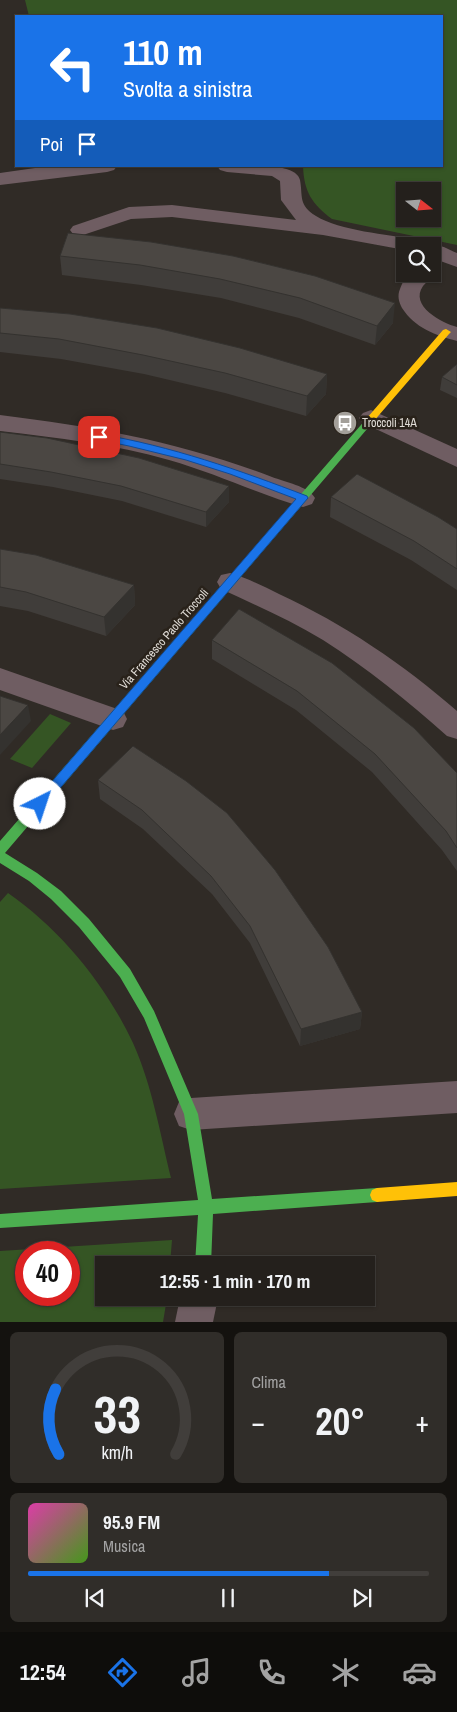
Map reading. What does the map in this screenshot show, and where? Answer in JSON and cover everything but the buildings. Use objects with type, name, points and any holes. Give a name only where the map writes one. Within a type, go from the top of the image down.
[{"type":"street","points":[[0,179],[95,167]]},
{"type":"street","points":[[237,167],[276,171],[290,178],[292,200],[306,219],[323,229]]},
{"type":"street","points":[[80,230],[129,213],[172,212],[323,229],[396,242]]},
{"type":"street","points":[[441,254],[457,262]]},
{"type":"street","points":[[441,266],[457,262]]},
{"type":"street","points":[[414,282],[410,288],[409,299],[413,310],[423,320],[452,333]]},
{"type":"street","name":"Via Francesco Paolo Troccoli","points":[[0,850],[371,418],[452,333]]},
{"type":"street","points":[[371,418],[457,459]]},
{"type":"street","points":[[0,423],[129,442],[233,471],[303,498]]},
{"type":"street","points":[[230,582],[286,608],[345,641],[419,694],[457,728]]},
{"type":"street","points":[[0,679],[113,719]]},
{"type":"street","points":[[0,856],[33,877],[56,895],[84,923],[125,973],[149,1015],[191,1114],[206,1206],[204,1256]]},
{"type":"street","points":[[191,1114],[457,1097]]},
{"type":"street","points":[[0,1220],[457,1190]]},
{"type":"street","points":[[194,1322],[197,1306]]},
{"type":"green space","points":[[25,0],[457,0],[457,245],[441,242],[441,237],[419,237],[332,219],[310,197],[305,183],[303,167],[443,167],[443,15],[29,15]]},
{"type":"green space","points":[[50,714],[71,723],[32,768],[10,759]]},
{"type":"green space","points":[[8,893],[46,923],[80,960],[122,1021],[140,1059],[145,1075],[171,1178],[0,1189],[0,902]]},
{"type":"green space","points":[[172,1240],[171,1256],[95,1256],[95,1306],[166,1306],[163,1322],[0,1322],[0,1251],[15,1250],[15,1306],[80,1306],[80,1246]]},
{"type":"traffic: fast","points":[[0,850],[370,420]]},
{"type":"traffic: fast","points":[[0,856],[33,877],[56,895],[84,923],[125,973],[149,1015],[191,1114],[206,1206],[203,1256]]},
{"type":"traffic: fast","points":[[0,1221],[377,1195]]},
{"type":"traffic: slow","points":[[370,420],[446,332]]},
{"type":"traffic: slow","points":[[377,1195],[457,1189]]},
{"type":"place","name":"Troccoli 14A","points":[[345,423]]},
{"type":"route","points":[[40,804],[303,498],[233,471],[188,457],[129,442],[99,437]]}]
